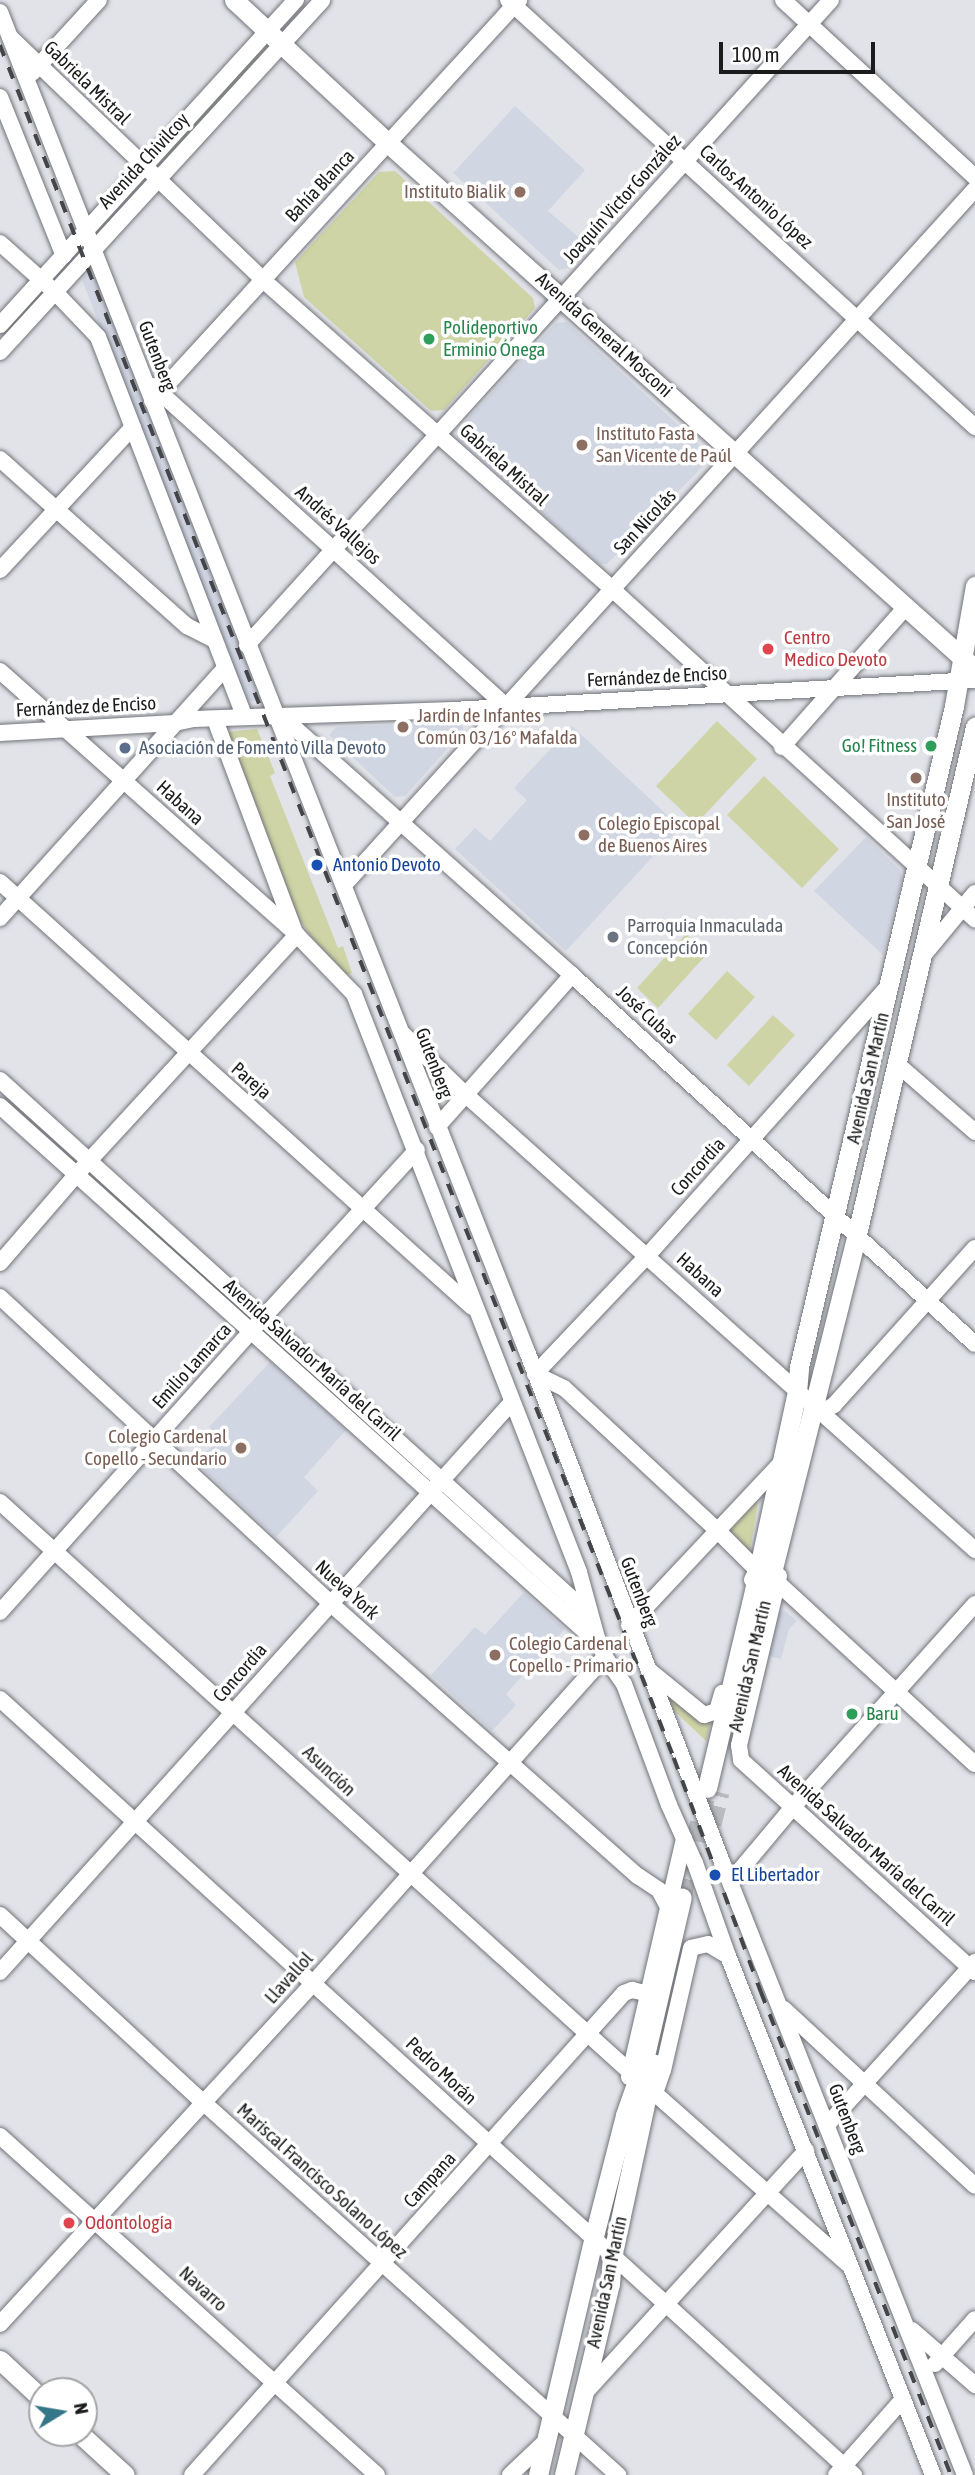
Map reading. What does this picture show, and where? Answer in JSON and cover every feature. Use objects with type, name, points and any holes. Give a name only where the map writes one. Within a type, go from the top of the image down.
[{"type":"main road","name":"Avenida General Mosconi","points":[[234,0],[389,144],[969,663]]},
{"type":"main road","name":"Avenida San Martín","points":[[975,586],[967,681],[917,867],[799,1367],[797,1392],[757,1570],[714,1790],[817,1409],[975,727]]},
{"type":"main road","name":"Avenida San Martín","points":[[564,2475],[610,2284],[612,2257],[650,2089],[681,1901]]},
{"type":"main road","name":"Avenida San Martín","points":[[538,2475],[593,2241],[625,2115],[643,2064],[681,1901]]},
{"type":"main road","points":[[0,2360],[28,2386]]},
{"type":"main road","points":[[94,2447],[125,2475]]},
{"type":"street","points":[[27,79],[99,0]]},
{"type":"street","name":"Avenida Chivilcoy","points":[[274,38],[296,0]]},
{"type":"street","name":"Avenida Chivilcoy","points":[[0,325],[86,232],[150,173],[274,38],[322,0]]},
{"type":"street","points":[[783,0],[975,177]]},
{"type":"street","name":"Joaquín Victor González","points":[[247,645],[831,0]]},
{"type":"street","name":"Bahía Blanca","points":[[156,396],[389,144],[514,2]]},
{"type":"street","name":"Carlos Antonio López","points":[[514,2],[975,427]]},
{"type":"street","name":"Gutenberg","points":[[0,12],[143,375]]},
{"type":"street","name":"Gabriela Mistral","points":[[10,37],[262,279],[612,589],[782,747],[975,919]]},
{"type":"street","points":[[1,104],[64,256]]},
{"type":"street","name":"Avenida Chivilcoy","points":[[0,352],[93,250],[150,173]]},
{"type":"street","name":"San Nicolás","points":[[345,884],[975,189]]},
{"type":"street","points":[[0,243],[93,329],[244,716]]},
{"type":"street","name":"Andrés Vallejos","points":[[143,375],[156,396],[333,549],[506,706]]},
{"type":"street","name":"Gutenberg","points":[[156,396],[247,645],[281,719],[398,1029],[535,1374],[629,1625],[965,2475]]},
{"type":"street","points":[[0,570],[133,427]]},
{"type":"street","points":[[0,459],[187,626],[214,639]]},
{"type":"street","points":[[782,747],[837,689],[906,607]]},
{"type":"street","points":[[0,918],[225,668]]},
{"type":"street","name":"Habana","points":[[0,671],[297,935],[354,994],[418,1150]]},
{"type":"street","name":"Fernández de Enciso","points":[[175,723],[244,716],[328,720],[341,715],[967,681]]},
{"type":"street","name":"Fernández de Enciso","points":[[0,733],[175,723],[217,725],[281,719]]},
{"type":"street","name":"José Cubas","points":[[281,719],[401,820],[975,1343]]},
{"type":"street","points":[[0,1263],[89,1160],[189,1055],[297,935],[217,725]]},
{"type":"street","name":"Pareja","points":[[0,883],[189,1055],[366,1209],[475,1310]]},
{"type":"street","points":[[922,957],[975,893]]},
{"type":"street","points":[[437,1127],[572,975]]},
{"type":"street","name":"Concordia","points":[[535,1374],[648,1255],[889,986]]},
{"type":"street","name":"Habana","points":[[398,1029],[466,1095],[975,1550]]},
{"type":"street","points":[[897,1063],[975,1132]]},
{"type":"street","name":"Avenida Salvador María del Carril","points":[[0,1080],[590,1615]]},
{"type":"street","name":"Avenida Salvador María del Carril","points":[[0,1106],[602,1650]]},
{"type":"street","points":[[418,1150],[475,1310],[579,1572],[602,1650],[624,1684],[727,1956],[933,2475]]},
{"type":"street","name":"Emilio Lamarca","points":[[0,1612],[250,1332],[418,1150]]},
{"type":"street","points":[[817,1409],[834,1405],[975,1248]]},
{"type":"street","name":"Nueva York","points":[[0,1297],[330,1603],[638,1876],[681,1901]]},
{"type":"street","points":[[535,1374],[564,1388],[757,1570]]},
{"type":"street","name":"Concordia","points":[[0,1972],[511,1403]]},
{"type":"street","points":[[629,1625],[781,1463]]},
{"type":"street","name":"Asunción","points":[[0,1502],[630,2071]]},
{"type":"street","name":"Avenida San Martín","points":[[739,1745],[779,1584],[780,1541]]},
{"type":"street","name":"Avenida San Martín","points":[[648,1670],[700,1713],[707,1716],[718,1712],[747,1591],[757,1570]]},
{"type":"street","points":[[779,1584],[975,1764]]},
{"type":"street","points":[[731,1881],[792,1808],[975,1604]]},
{"type":"street","name":"Llavallol","points":[[0,2324],[314,1982],[511,1761],[602,1650]]},
{"type":"street","name":"Pedro Morán","points":[[0,1699],[314,1982],[593,2241],[666,2302],[845,2472]]},
{"type":"street","name":"Avenida Salvador María del Carril","points":[[739,1745],[738,1753],[745,1765],[973,1967]]},
{"type":"street","name":"Avenida San Martín","points":[[625,2115],[630,2071],[649,1994],[681,1901],[684,1838]]},
{"type":"street","name":"Mariscal Francisco Solano López","points":[[0,1915],[204,2103],[618,2475]]},
{"type":"street","name":"Avenida San Martín","points":[[650,2089],[657,2087],[663,2070],[691,1948],[708,1944],[727,1956]]},
{"type":"street","points":[[827,2126],[973,1967]]},
{"type":"street","name":"Campana","points":[[192,2475],[624,1993],[632,1990],[649,1994]]},
{"type":"street","points":[[781,2007],[975,2186]]},
{"type":"street","points":[[650,2089],[851,2266]]},
{"type":"street","name":"Navarro","points":[[0,2136],[377,2475]]},
{"type":"street","points":[[583,2395],[806,2151]]},
{"type":"street","points":[[926,2372],[943,2357],[975,2319]]},
{"type":"street","points":[[908,2326],[975,2385]]},
{"type":"street","points":[[845,2472],[903,2399]]},
{"type":"street","points":[[510,2475],[546,2441]]},
{"type":"shaded area","name":"Instituto Bialik","points":[[515,106],[585,170],[548,211],[589,246],[569,268],[559,270],[453,173]]},
{"type":"shaded area","points":[[94,266],[261,701],[247,701],[82,280]]},
{"type":"shaded area","name":"Instituto Fasta San Vicente de Paúl","points":[[567,322],[707,452],[708,461],[607,564],[600,564],[457,438],[458,429],[556,323]]},
{"type":"shaded area","points":[[460,723],[464,730],[405,796],[395,797],[329,735],[336,727]]},
{"type":"shaded area","name":"Colegio Episcopal de Buenos Aires","points":[[572,726],[680,827],[566,951],[455,849],[475,828],[490,841],[527,800],[514,788]]},
{"type":"shaded area","points":[[866,837],[900,870],[902,879],[883,955],[814,891]]},
{"type":"shaded area","name":"Colegio Cardenal Copello - Secundario","points":[[270,1362],[346,1430],[304,1477],[318,1491],[276,1537],[196,1463],[220,1438],[209,1427]]},
{"type":"shaded area","name":"Colegio Cardenal Copello - Primario","points":[[524,1592],[565,1629],[506,1694],[516,1705],[492,1731],[431,1675],[475,1627],[485,1635]]},
{"type":"shaded area","points":[[785,1611],[797,1621],[789,1629],[781,1659],[769,1656],[779,1612]]},
{"type":"green space","points":[[259,52],[259,58],[165,160],[164,156]]},
{"type":"green space","name":"Polideportivo Erminio Ónega","points":[[395,171],[533,298],[535,308],[444,410],[431,411],[304,297],[295,262],[379,172]]},
{"type":"green space","points":[[717,721],[757,759],[696,824],[656,786]]},
{"type":"green space","points":[[257,729],[275,773],[270,776],[338,948],[343,946],[352,973],[347,975],[311,937],[296,914],[227,732]]},
{"type":"green space","points":[[764,776],[839,849],[802,888],[727,815]]},
{"type":"green space","points":[[686,934],[707,954],[658,1008],[637,988]]},
{"type":"green space","points":[[727,971],[755,997],[716,1040],[688,1014]]},
{"type":"green space","points":[[773,1015],[795,1035],[749,1086],[727,1065]]},
{"type":"green space","points":[[755,1501],[758,1502],[749,1557],[730,1536],[731,1528]]},
{"type":"green space","points":[[665,1695],[671,1695],[704,1723],[711,1722],[706,1741],[668,1705]]},
{"type":"tunnel","points":[[712,1824],[720,1792]]},
{"type":"tunnel","points":[[682,1897],[705,1799]]},
{"type":"railway","points":[[0,45],[674,1758],[761,1992],[951,2475]]},
{"type":"place","name":"Instituto Bialik","points":[[520,192]]},
{"type":"place","name":"Polideportivo Erminio Ónega","points":[[429,339]]},
{"type":"place","name":"Instituto Fasta San Vicente de Paúl","points":[[582,445]]},
{"type":"place","name":"Centro Medico Devoto","points":[[768,649]]},
{"type":"place","name":"Jardín de Infantes Común 03/16° Mafalda","points":[[403,727]]},
{"type":"place","name":"Go! Fitness","points":[[931,746]]},
{"type":"place","name":"Asociación de Fomento Villa Devoto","points":[[125,748]]},
{"type":"place","name":"Instituto San José","points":[[916,778]]},
{"type":"place","name":"Colegio Episcopal de Buenos Aires","points":[[584,835]]},
{"type":"place","name":"Antonio Devoto","points":[[317,865]]},
{"type":"place","name":"Parroquia Inmaculada Concepción","points":[[613,937]]},
{"type":"place","name":"Colegio Cardenal Copello - Secundario","points":[[241,1448]]},
{"type":"place","name":"Colegio Cardenal Copello - Primario","points":[[495,1655]]},
{"type":"place","name":"Baru","points":[[852,1714]]},
{"type":"place","name":"El Libertador","points":[[715,1875]]},
{"type":"place","name":"Odontología","points":[[69,2223]]}]
